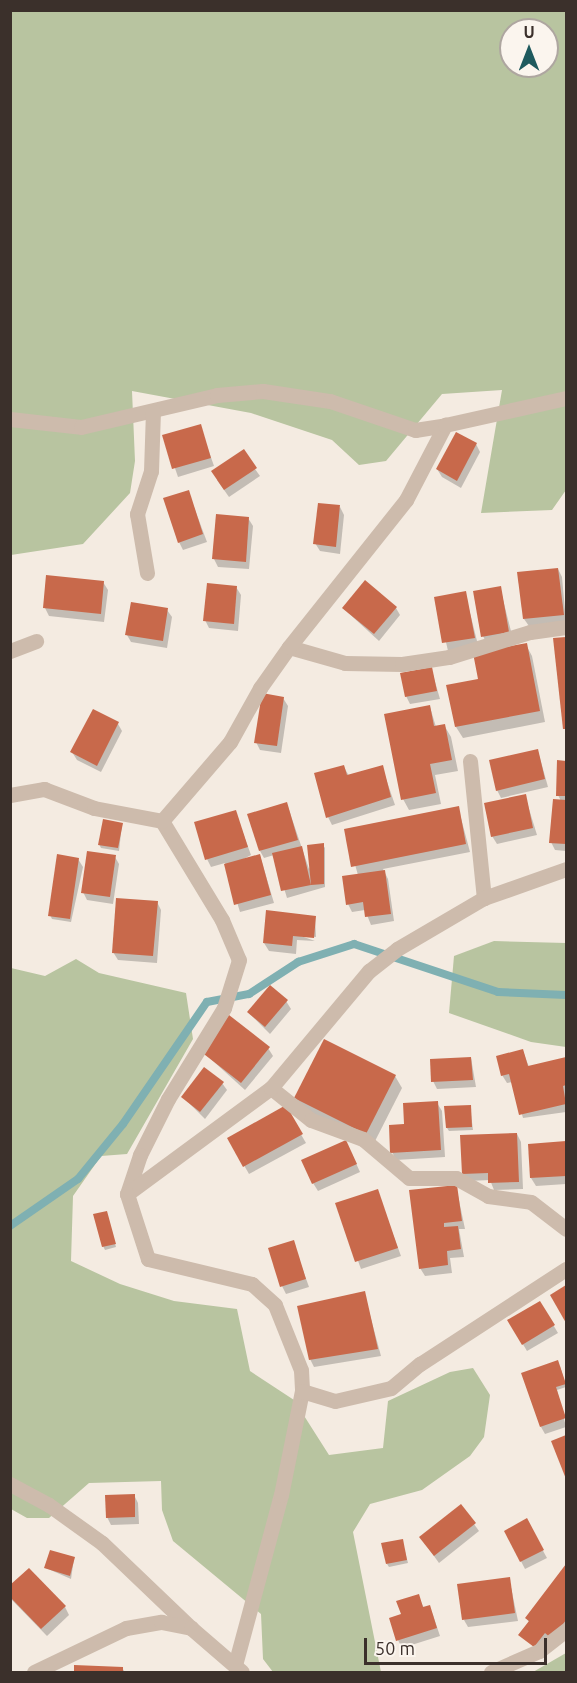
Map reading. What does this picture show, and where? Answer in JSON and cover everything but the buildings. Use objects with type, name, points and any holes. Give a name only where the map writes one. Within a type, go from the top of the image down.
[{"type":"street","points":[[10,419],[81,427],[153,412],[217,395],[263,391],[330,401],[415,430],[567,398]]},
{"type":"street","points":[[147,573],[137,514],[152,471],[153,412]]},
{"type":"street","points":[[162,821],[230,742],[260,688],[289,647],[406,500],[445,425]]},
{"type":"street","points":[[289,647],[345,663],[402,664],[449,657],[530,632],[567,627]]},
{"type":"street","points":[[10,651],[36,640]]},
{"type":"street","points":[[470,761],[484,898]]},
{"type":"street","points":[[10,795],[44,789],[94,808],[162,821],[231,940],[239,960],[232,992],[168,1099],[140,1155],[127,1194],[148,1259],[252,1284],[275,1305],[301,1370],[302,1390],[281,1495],[238,1669],[191,1628],[102,1543],[50,1505],[10,1484]]},
{"type":"street","points":[[127,1194],[271,1088],[369,971],[397,949],[484,898],[567,869]]},
{"type":"street","points":[[271,1088],[311,1120],[363,1139],[409,1178],[456,1178],[488,1196],[531,1202],[567,1228]]},
{"type":"street","points":[[302,1390],[335,1401],[391,1388],[420,1364],[567,1269]]},
{"type":"street","points":[[34,1672],[126,1628],[161,1622],[191,1628]]},
{"type":"street","points":[[491,1672],[539,1651],[567,1630]]},
{"type":"green space","points":[[11,11],[566,11],[566,490],[552,510],[481,513],[502,390],[442,394],[386,461],[359,465],[332,440],[251,413],[132,391],[135,461],[130,493],[83,544],[11,555]]},
{"type":"green space","points":[[494,941],[566,943],[566,1047],[531,1042],[449,1013],[454,956]]},
{"type":"green space","points":[[76,959],[99,973],[186,993],[193,1039],[127,1154],[101,1156],[73,1196],[71,1261],[120,1284],[174,1301],[237,1309],[250,1371],[294,1400],[329,1455],[383,1448],[388,1401],[450,1372],[473,1368],[490,1395],[484,1437],[470,1456],[422,1490],[370,1504],[353,1532],[381,1672],[273,1672],[263,1659],[261,1614],[173,1541],[162,1510],[161,1481],[89,1483],[49,1518],[27,1518],[11,1509],[11,968],[45,976]]},
{"type":"green space","points":[[566,1653],[566,1672],[533,1672]]},
{"type":"waterway","points":[[10,1226],[78,1179],[123,1124],[207,1002],[249,994],[298,962],[354,944],[498,992],[566,995]]}]
